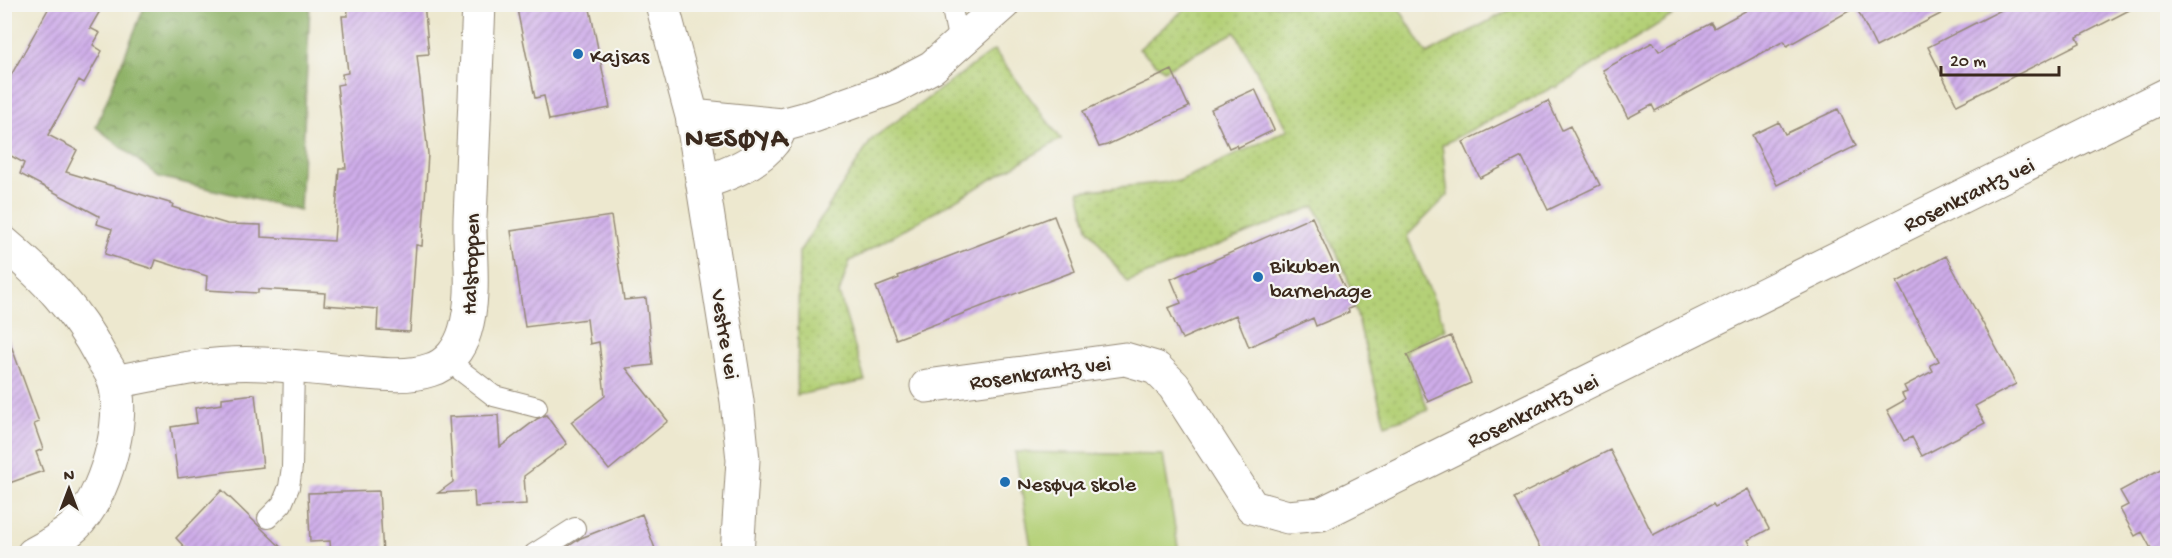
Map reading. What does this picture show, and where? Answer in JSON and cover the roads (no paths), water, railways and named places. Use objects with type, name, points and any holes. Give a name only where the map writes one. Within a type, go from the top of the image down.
[{"type":"street","name":"Halstoppen","points":[[447,360],[458,349],[465,330],[470,302],[470,220],[479,4]]},
{"type":"street","name":"Vestre vei","points":[[663,4],[692,117],[740,429],[743,460],[737,554]]},
{"type":"street","points":[[692,117],[782,125],[892,88],[932,67],[1003,4]]},
{"type":"street","name":"Rosenkrantz vei","points":[[927,386],[1125,359],[1156,368],[1174,386],[1252,507],[1288,517],[1321,514],[2168,94]]},
{"type":"street","points":[[703,182],[730,174],[750,161],[773,142],[782,125]]},
{"type":"street","points":[[4,243],[54,289],[86,328],[115,382],[116,428],[104,480],[93,502],[76,525],[50,550]]},
{"type":"street","points":[[115,382],[182,368],[219,364],[391,375],[414,374],[433,370],[447,360]]},
{"type":"lane","points":[[951,4],[959,43]]},
{"type":"lane","points":[[447,360],[494,396],[537,407]]},
{"type":"lane","points":[[268,518],[282,504],[289,488],[292,467],[294,367]]},
{"type":"lane","points":[[534,554],[575,528]]},
{"type":"place","name":"Kajsas","points":[[578,54]]},
{"type":"place","name":"Bikuben barnehage","points":[[1258,277]]},
{"type":"place","name":"Nesøya skole","points":[[1005,482]]},
{"type":"district","name":"NESØYA","points":[[737,136]]}]
